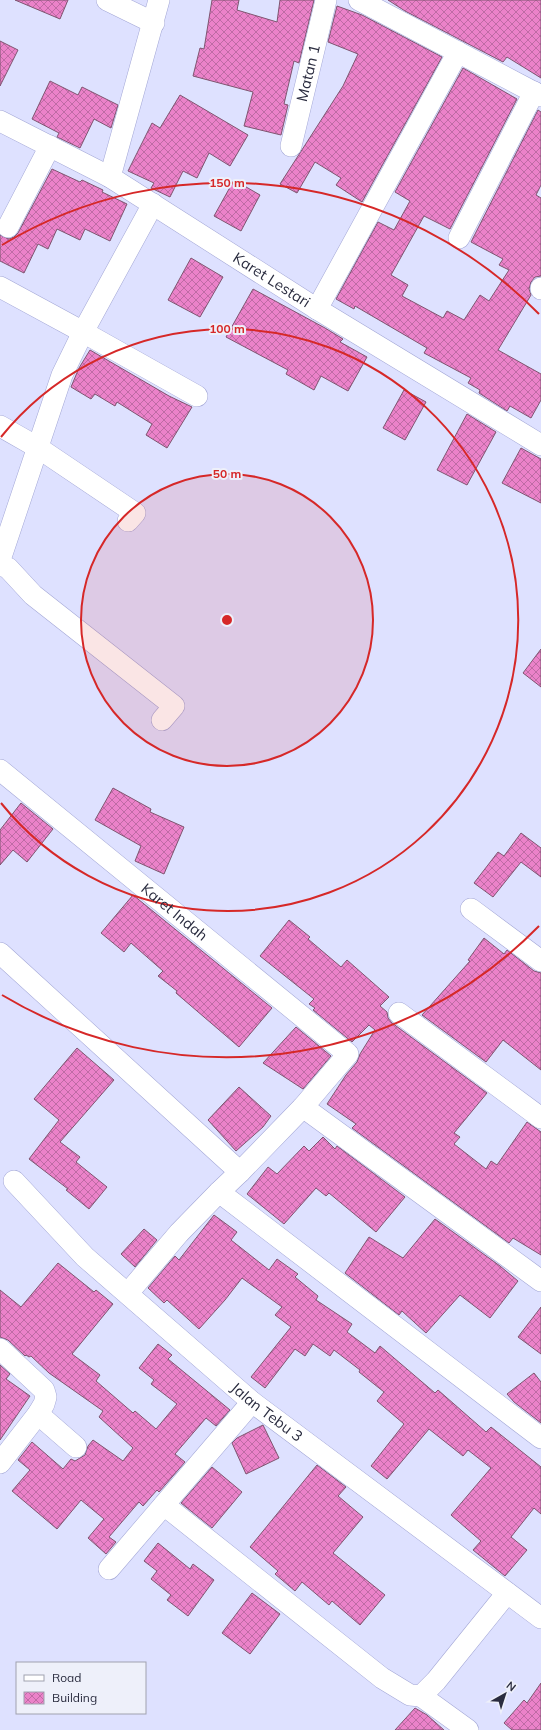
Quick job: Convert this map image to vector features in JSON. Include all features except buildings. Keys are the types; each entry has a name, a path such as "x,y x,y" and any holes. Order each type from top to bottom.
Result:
{"street":[{"path":"107,0 154,23"},
{"path":"110,177 154,23 159,0"},
{"name":"Matan 1","path":"291,146 326,0"},
{"path":"359,0 537,94 459,238"},
{"path":"317,309 458,52"},
{"name":"Karet Lestari","path":"0,121 110,177 317,309 541,445"},
{"path":"8,227 50,146"},
{"path":"0,560 62,375 152,204"},
{"path":"0,287 84,332 197,396"},
{"path":"0,426 37,447 135,513 128,521"},
{"path":"0,565 8,568 33,595 174,706 162,720"},
{"name":"Karet Indah","path":"0,770 348,1054 303,1107"},
{"path":"471,909 541,961"},
{"path":"0,953 240,1172"},
{"path":"399,1013 541,1118"},
{"path":"128,1293 179,1233 303,1107 541,1281"},
{"name":"Jalan Tebu 3","path":"14,1181 85,1257 252,1402 541,1618"},
{"path":"219,1192 541,1438"},
{"path":"0,1349 44,1390 46,1397 38,1414 0,1463"},
{"path":"108,1569 252,1402"},
{"path":"38,1414 76,1447"},
{"path":"164,1505 382,1678 410,1695 421,1696 468,1730"},
{"path":"421,1696 436,1681 508,1593"}]}
